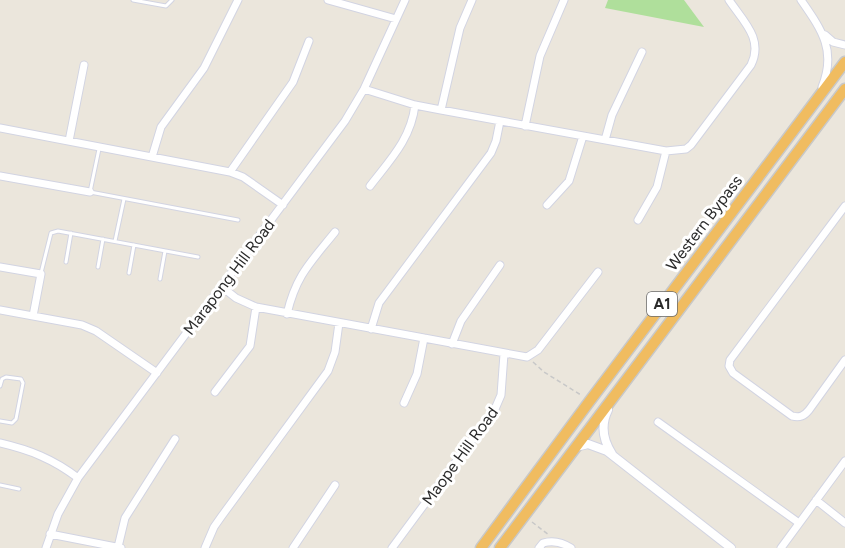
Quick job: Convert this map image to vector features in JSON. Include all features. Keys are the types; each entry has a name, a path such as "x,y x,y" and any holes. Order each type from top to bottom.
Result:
{"highway":[{"name":"Western Bypass","path":"481,548 845,62"},
{"name":"Western Bypass","path":"500,548 845,89"}],"street":[{"path":"152,157 161,127 204,68 238,0"},
{"path":"328,0 396,19"},
{"name":"Marapong Hill Road","path":"46,548 58,514 78,478 345,121 364,89 405,0"},
{"path":"441,110 460,28 472,0"},
{"path":"525,126 540,56 564,0"},
{"path":"364,89 415,105 525,126 666,152 686,149 751,65 756,55 756,40 729,0"},
{"path":"801,0 822,31 833,42 845,45"},
{"path":"814,102 827,73 828,52 822,31"},
{"path":"230,172 293,82 309,41"},
{"path":"605,140 612,114 642,52"},
{"path":"69,141 84,65"},
{"path":"370,186 409,133 415,105"},
{"path":"371,329 379,303 491,153 500,121"},
{"path":"0,128 230,172 243,177 282,205"},
{"path":"547,205 569,181 583,136"},
{"path":"638,220 657,187 666,152"},
{"path":"0,176 90,192"},
{"path":"845,206 730,360 729,366 733,373 792,416 798,417 809,410 845,360"},
{"path":"287,314 291,294 298,279 335,232"},
{"path":"452,344 461,321 500,265"},
{"path":"0,267 40,274 33,316"},
{"path":"222,288 236,298 256,307 527,357 538,350 598,272"},
{"path":"215,392 250,346 256,307"},
{"path":"0,310 82,325 96,331 157,373"},
{"path":"205,548 214,527 328,370 335,352 339,323"},
{"path":"404,403 417,374 424,338"},
{"name":"Maope Hill Road","path":"392,548 495,409 501,395 504,354"},
{"path":"614,457 605,442 603,423 619,391"},
{"path":"658,422 799,523"},
{"path":"50,534 119,548 125,518 175,439"},
{"path":"0,443 35,452 63,466 78,478"},
{"path":"573,448 588,444 598,446 731,548"},
{"path":"781,548 845,461"},
{"path":"293,548 335,485"},
{"path":"816,500 845,523"},
{"path":"539,548 543,543 549,541 571,548"}],"lane":[{"path":"133,0 166,6 172,0"},
{"path":"100,147 90,192 238,220"},
{"path":"115,241 124,199"},
{"path":"40,274 51,233 58,231 198,257"},
{"path":"66,261 71,233"},
{"path":"98,267 103,239"},
{"path":"129,273 134,245"},
{"path":"160,279 165,251"},
{"path":"0,386 2,379 6,377 21,379 23,382 16,419 12,423 0,421"},
{"path":"0,485 19,489"}],"path":[{"path":"527,357 544,372 578,393"},
{"path":"532,522 542,529"}],"green space":[{"path":"608,0 684,0 704,27 605,8"}]}
